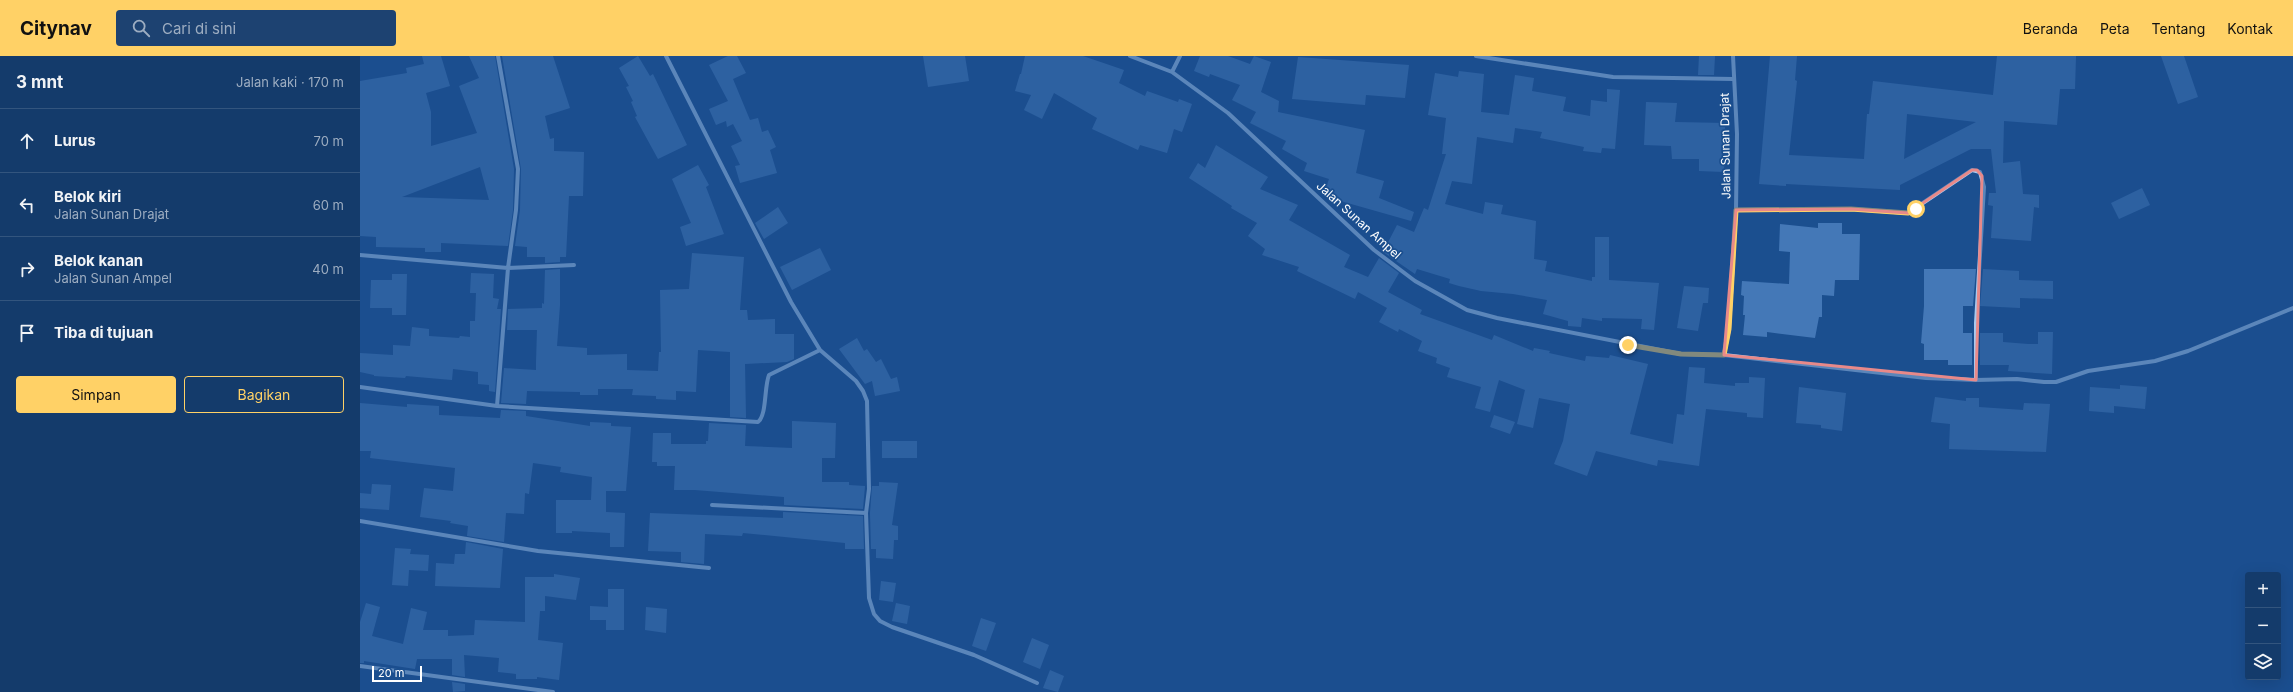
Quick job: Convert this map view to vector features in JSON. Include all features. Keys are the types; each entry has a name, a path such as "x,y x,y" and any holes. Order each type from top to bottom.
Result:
{"street":[{"path":"497,406 508,268 516,210 518,169 498,56"},
{"path":"666,56 791,302 820,350 856,381 863,391 867,401 869,489 866,513 869,598 874,614 880,621 892,627 974,655 1037,683"},
{"name":"Jalan Sunan Ampel","path":"1130,56 1172,72 1228,113 1374,250 1416,281 1467,310 1497,318 1577,332 1664,352 1724,355 1926,378 1976,380 1999,378 2056,382 2088,371 2155,361 2188,351 2293,308"},
{"path":"1172,72 1180,56"},
{"path":"1476,56 1613,77 1733,79"},
{"name":"Jalan Sunan Drajat","path":"1724,355 1729,329 1736,210 1737,134 1733,56"},
{"path":"1736,210 1851,209 1908,213 1972,170 1980,172 1984,187 1976,323 1976,380"},
{"path":"360,255 508,268 574,265"},
{"path":"360,387 497,406 758,422 763,416 766,382 769,375 820,350"},
{"path":"712,505 866,513"},
{"path":"360,521 538,551 709,568"},
{"path":"360,666 553,692"}],"highlighted area":[{"path":"1972,170 1977,170 1982,176 1976,380 1724,355 1736,210 1851,209 1908,213"}],"building":[{"path":"422,56 441,56 450,86 426,93 431,112 431,146 477,133 459,86 479,78 469,56 495,56 514,169 513,210 508,246 441,243 441,252 425,252 425,248 376,247 376,237 360,236 360,81 407,73 406,68 424,64","holes":["480,167 489,200 402,197"]},
{"path":"502,56 553,56 570,108 545,116 550,139 554,138 554,151 584,152 583,196 569,196 566,257 560,257 560,262 545,263 545,257 527,257 527,247 515,246 520,210 521,169"},
{"path":"638,56 650,76 653,74 687,145 658,159 635,117 637,116 631,102 633,101 626,87 629,86 619,68"},
{"path":"728,56 737,56 746,73 733,79 750,120 758,118 762,132 768,130 776,147 770,150 777,173 740,183 735,166 740,165 731,146 742,141 733,124 727,127 726,121 716,125 709,109 728,101 709,65"},
{"path":"923,56 965,56 969,81 928,87"},
{"path":"1025,56 1083,56 1124,70 1119,83 1145,96 1147,91 1178,102 1179,99 1192,104 1182,132 1174,129 1167,153 1140,145 1138,150 1092,129 1097,118 1054,93 1042,119 1024,110 1031,95 1015,91"},
{"path":"1200,56 1228,56 1250,64 1254,56 1271,62 1261,92 1279,101 1278,112 1365,130 1356,173 1384,181 1379,198 1414,212 1411,221 1323,196 1329,179 1304,171 1307,163 1282,149 1286,141 1250,123 1256,112 1232,100 1240,85 1210,74 1209,77 1194,71"},
{"path":"1699,56 1715,56 1714,75 1698,75"},
{"path":"1770,56 1797,56 1795,80 1797,81 1789,155 1864,159 1867,114 1869,114 1873,81 1993,95 1997,56 2076,56 2075,89 2060,89 2057,125 2004,121 2003,163 2020,161 2023,194 2039,195 2039,208 2034,207 2031,241 1991,238 1993,206 1988,205 1989,193 1996,193 1991,149 1971,149 1900,185 1900,190 1759,184","holes":["1907,114 1976,122 1904,159"]},
{"path":"2161,56 2184,56 2198,97 2178,104"},
{"path":"1298,57 1409,65 1405,98 1366,95 1365,105 1292,99"},
{"path":"1459,71 1484,74 1481,112 1509,115 1515,75 1534,78 1532,91 1566,97 1563,111 1590,116 1591,100 1607,102 1607,89 1620,90 1615,149 1602,148 1601,153 1583,151 1584,147 1540,138 1542,132 1515,128 1513,143 1477,137 1472,184 1452,181 1445,204 1483,214 1485,202 1503,205 1501,214 1536,221 1534,259 1547,261 1545,271 1592,281 1592,277 1595,277 1595,237 1609,237 1609,280 1659,283 1654,330 1641,329 1642,319 1602,318 1602,321 1582,318 1581,327 1568,326 1568,321 1543,314 1547,300 1513,294 1481,291 1459,286 1449,283 1450,279 1417,269 1415,274 1383,252 1397,225 1414,232 1424,208 1428,210 1446,154 1442,154 1446,118 1428,115 1435,73 1458,77"},
{"path":"1646,102 1677,103 1675,122 1725,123 1724,172 1699,171 1699,159 1672,159 1671,146 1644,145"},
{"path":"1216,145 1268,177 1260,189 1298,205 1289,220 1350,255 1344,267 1368,277 1379,258 1399,273 1388,292 1422,310 1420,314 1492,340 1494,335 1533,351 1534,348 1550,351 1549,353 1585,361 1586,356 1609,358 1610,355 1648,364 1630,434 1673,444 1677,414 1684,415 1689,367 1705,368 1704,383 1735,386 1735,383 1749,383 1749,377 1765,378 1763,418 1747,417 1747,413 1706,409 1699,466 1658,460 1657,466 1596,451 1587,476 1554,464 1563,441 1570,404 1539,398 1533,428 1517,424 1525,390 1499,380 1490,412 1475,408 1481,387 1447,377 1450,368 1436,363 1437,358 1418,351 1422,341 1399,329 1398,332 1379,322 1387,308 1358,292 1355,299 1297,271 1299,267 1262,255 1265,249 1248,236 1257,223 1231,208 1232,206 1189,178 1198,163 1205,168"},
{"path":"698,165 709,185 706,187 724,234 686,246 680,227 691,223 672,179"},
{"path":"2142,188 2150,205 2119,219 2111,203"},
{"path":"778,207 788,223 764,239 755,223"},
{"path":"1818,223 1842,223 1842,234 1860,234 1859,280 1835,280 1834,296 1822,295 1822,317 1819,317 1815,338 1767,332 1767,337 1743,335 1745,315 1743,315 1744,296 1741,295 1742,281 1789,284 1790,252 1779,251 1780,224 1818,228"},
{"path":"820,248 831,270 792,290 780,267"},
{"path":"692,253 744,257 740,310 747,310 748,320 775,319 775,334 794,334 794,359 787,362 745,364 746,418 730,417 730,352 698,350 696,392 676,391 676,400 656,399 656,396 632,395 633,389 598,389 598,395 580,395 580,392 527,391 526,404 501,403 504,368 536,370 537,330 507,330 508,309 542,308 542,303 544,304 545,270 560,269 560,305 557,346 587,348 587,355 627,354 627,370 658,371 659,352 661,352 660,290 689,289"},
{"path":"1924,269 1976,269 1973,306 1963,306 1963,333 1972,333 1972,365 1948,365 1948,360 1924,360 1924,344 1921,343 1924,306"},
{"path":"1983,269 2019,271 2019,280 2053,281 2053,299 2020,298 2020,308 1980,306"},
{"path":"471,273 494,274 493,298 499,299 497,309 501,309 495,392 489,391 489,385 478,384 478,372 453,369 452,380 406,376 405,378 374,376 360,372 360,353 393,355 393,345 410,346 412,327 429,329 429,336 459,338 460,336 470,337 470,321 475,321 476,293 470,293"},
{"path":"392,274 407,274 406,315 392,315 392,308 370,308 371,280 392,280"},
{"path":"1684,286 1709,288 1708,303 1703,303 1698,331 1677,328"},
{"path":"2038,332 2053,332 2052,374 2008,371 2009,365 1980,365 1980,333 2003,333 2003,342 2038,344"},
{"path":"857,338 864,351 867,349 876,362 881,359 891,379 897,377 900,391 875,396 872,381 865,384 839,349"},
{"path":"2120,385 2147,387 2145,409 2114,406 2114,413 2089,411 2090,387 2120,389"},
{"path":"1799,387 1846,393 1842,431 1821,428 1821,425 1796,423"},
{"path":"1935,397 1966,401 1966,398 1979,398 1979,407 2023,410 2024,403 2050,404 2046,452 1949,449 1950,424 1931,422"},
{"path":"360,403 407,407 407,404 439,406 439,415 500,418 501,410 526,411 526,416 590,426 590,422 611,423 611,426 631,427 626,491 606,491 606,512 625,513 624,547 610,547 610,533 572,531 572,533 556,533 556,500 591,500 592,477 560,472 561,467 533,463 529,494 525,493 524,514 506,513 504,542 467,536 468,526 450,523 451,521 420,517 424,488 453,491 455,468 370,458 371,451 360,451"},
{"path":"1494,415 1515,422 1510,434 1490,427"},
{"path":"792,421 836,423 835,458 822,458 822,482 849,482 849,485 865,486 863,509 784,505 784,497 695,490 674,490 675,466 657,466 657,462 652,462 653,433 671,433 671,444 706,444 706,441 708,441 709,423 746,425 745,446 792,448"},
{"path":"882,441 917,441 917,458 882,458"},
{"path":"879,482 898,483 892,525 898,526 898,540 894,540 893,559 876,558 876,549 871,549 870,513 872,486 879,486"},
{"path":"372,484 391,485 389,510 360,508 360,493 371,494"},
{"path":"783,512 863,516 864,549 845,549 845,543 743,533 742,536 705,534 704,564 681,562 681,552 648,551 650,513 783,518"},
{"path":"466,542 503,549 500,588 435,586 436,563 454,564 455,554 465,554"},
{"path":"395,548 411,549 410,554 429,555 428,571 409,570 408,586 392,585"},
{"path":"554,574 580,578 576,600 545,596 545,611 540,611 538,640 563,643 559,680 537,677 537,679 516,679 516,674 498,672 499,658 464,655 465,677 452,675 452,659 417,659 415,669 364,661 364,663 360,663 360,622 366,603 380,607 372,636 403,644 411,608 427,612 423,630 448,630 448,636 474,635 475,620 525,622 525,577 554,577"},
{"path":"881,581 896,583 893,602 879,600"},
{"path":"608,589 624,589 624,630 606,630 606,620 590,620 590,606 608,607"},
{"path":"896,603 910,606 907,624 892,621"},
{"path":"646,607 667,609 666,633 645,630"},
{"path":"981,618 996,623 986,651 972,646"},
{"path":"1032,638 1049,645 1040,669 1023,662"},
{"path":"1050,670 1064,676 1058,692 1043,688"},
{"path":"452,682 465,684 465,691 453,692"}],"route":[{"path":"1628,345 1681,354 1724,355 1729,329 1736,210 1851,209 1908,213 1916,209"}]}
